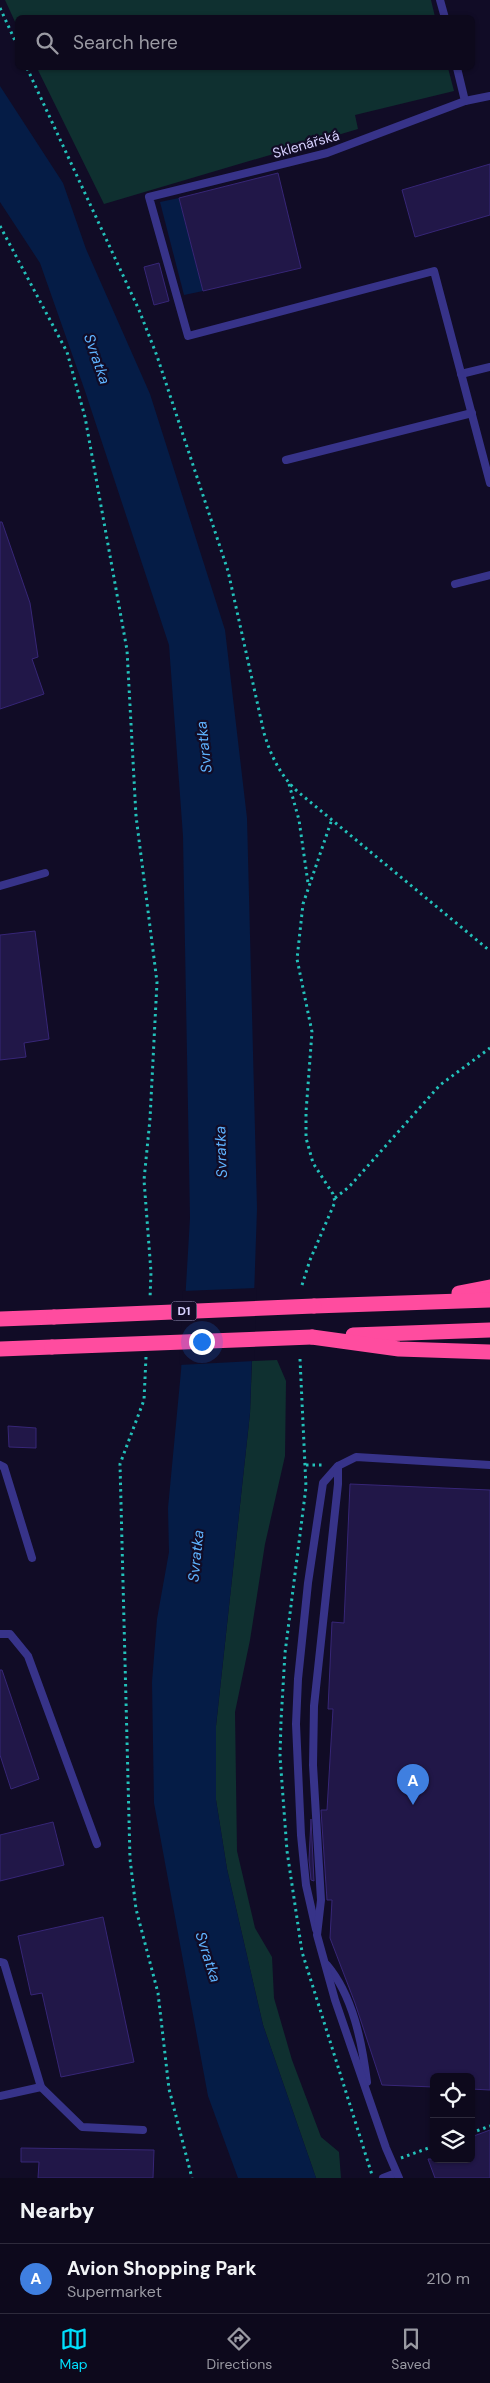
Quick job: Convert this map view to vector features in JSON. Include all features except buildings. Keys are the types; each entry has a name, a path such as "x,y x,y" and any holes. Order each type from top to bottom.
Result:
{"highway":[{"path":"408,1302 490,1287"},
{"name":"D1","path":"0,1319 490,1300"},
{"path":"0,1349 490,1330"},
{"path":"312,1337 399,1349 490,1352"}],"lane":[{"path":"440,0 444,15"},
{"path":"457,70 465,101"},
{"name":"Sklenářská","path":"461,374 434,271 188,336 149,197 327,153 465,101 490,96"},
{"path":"490,367 461,374 490,483"},
{"path":"286,460 472,413"},
{"path":"454,584 490,575"},
{"path":"0,886 45,873"},
{"path":"383,2178 397,2175 369,2099 363,2047 340,1981 324,1961 306,1884 301,1835 297,1706 305,1612 323,1483 338,1466 356,1458 490,1465"},
{"path":"0,1465 4,1467 32,1558"},
{"path":"317,1935 321,1900 313,1765 314,1706 338,1484 338,1466"},
{"path":"0,1634 10,1634 28,1656 96,1844"},
{"path":"0,1962 4,1963 42,2087 82,2127 143,2130"},
{"path":"0,2096 42,2087"}],"path":[{"path":"0,8 15,41"},
{"path":"28,70 151,339 228,571 268,747 279,770 289,784 490,951"},
{"path":"0,226 67,352 85,417 127,650 136,816 157,982 150,1119 144,1180 151,1272 149,1302"},
{"path":"289,784 299,820 309,884"},
{"path":"332,819 309,884 300,919 297,959 312,1032 306,1138 313,1163 335,1198"},
{"path":"302,1286 310,1260 333,1209 335,1198 349,1187 440,1085 490,1048"},
{"path":"146,1351 144,1400 120,1464 130,1859 136,1909 158,1993 169,2089 192,2178"},
{"path":"475,2132 490,2126"},
{"path":"391,2162 430,2147"}],"green space":[{"path":"5,0 431,0 435,15 15,15 15,22"},
{"path":"38,70 449,70 454,91 355,115 358,129 104,204"},
{"path":"277,1360 286,1381 285,1456 265,1544 250,1640 235,1712 237,1851 255,1928 272,1957 274,1998 292,2060 321,2137 339,2152 341,2178 316,2178 263,2025 227,1869 216,1800 216,1726 250,1413 252,1361"}],"water":[{"name":"Svratka","path":"0,86 63,183 86,249 150,394 225,630 247,818 257,1209 250,1413 216,1726 216,1800 227,1869 263,2025 316,2178 238,2178 208,2096 154,1803 152,1682 157,1619 169,1552 168,1508 181,1371 190,1218 183,836 169,645 85,391 40,263 0,202"},
{"path":"179,198 203,291 184,295 160,202"}],"pier":[{"path":"257,1288 254,1361 179,1365 183,1291"}],"place":[{"name":"Avion Shopping Park","path":"413,1805"}]}
